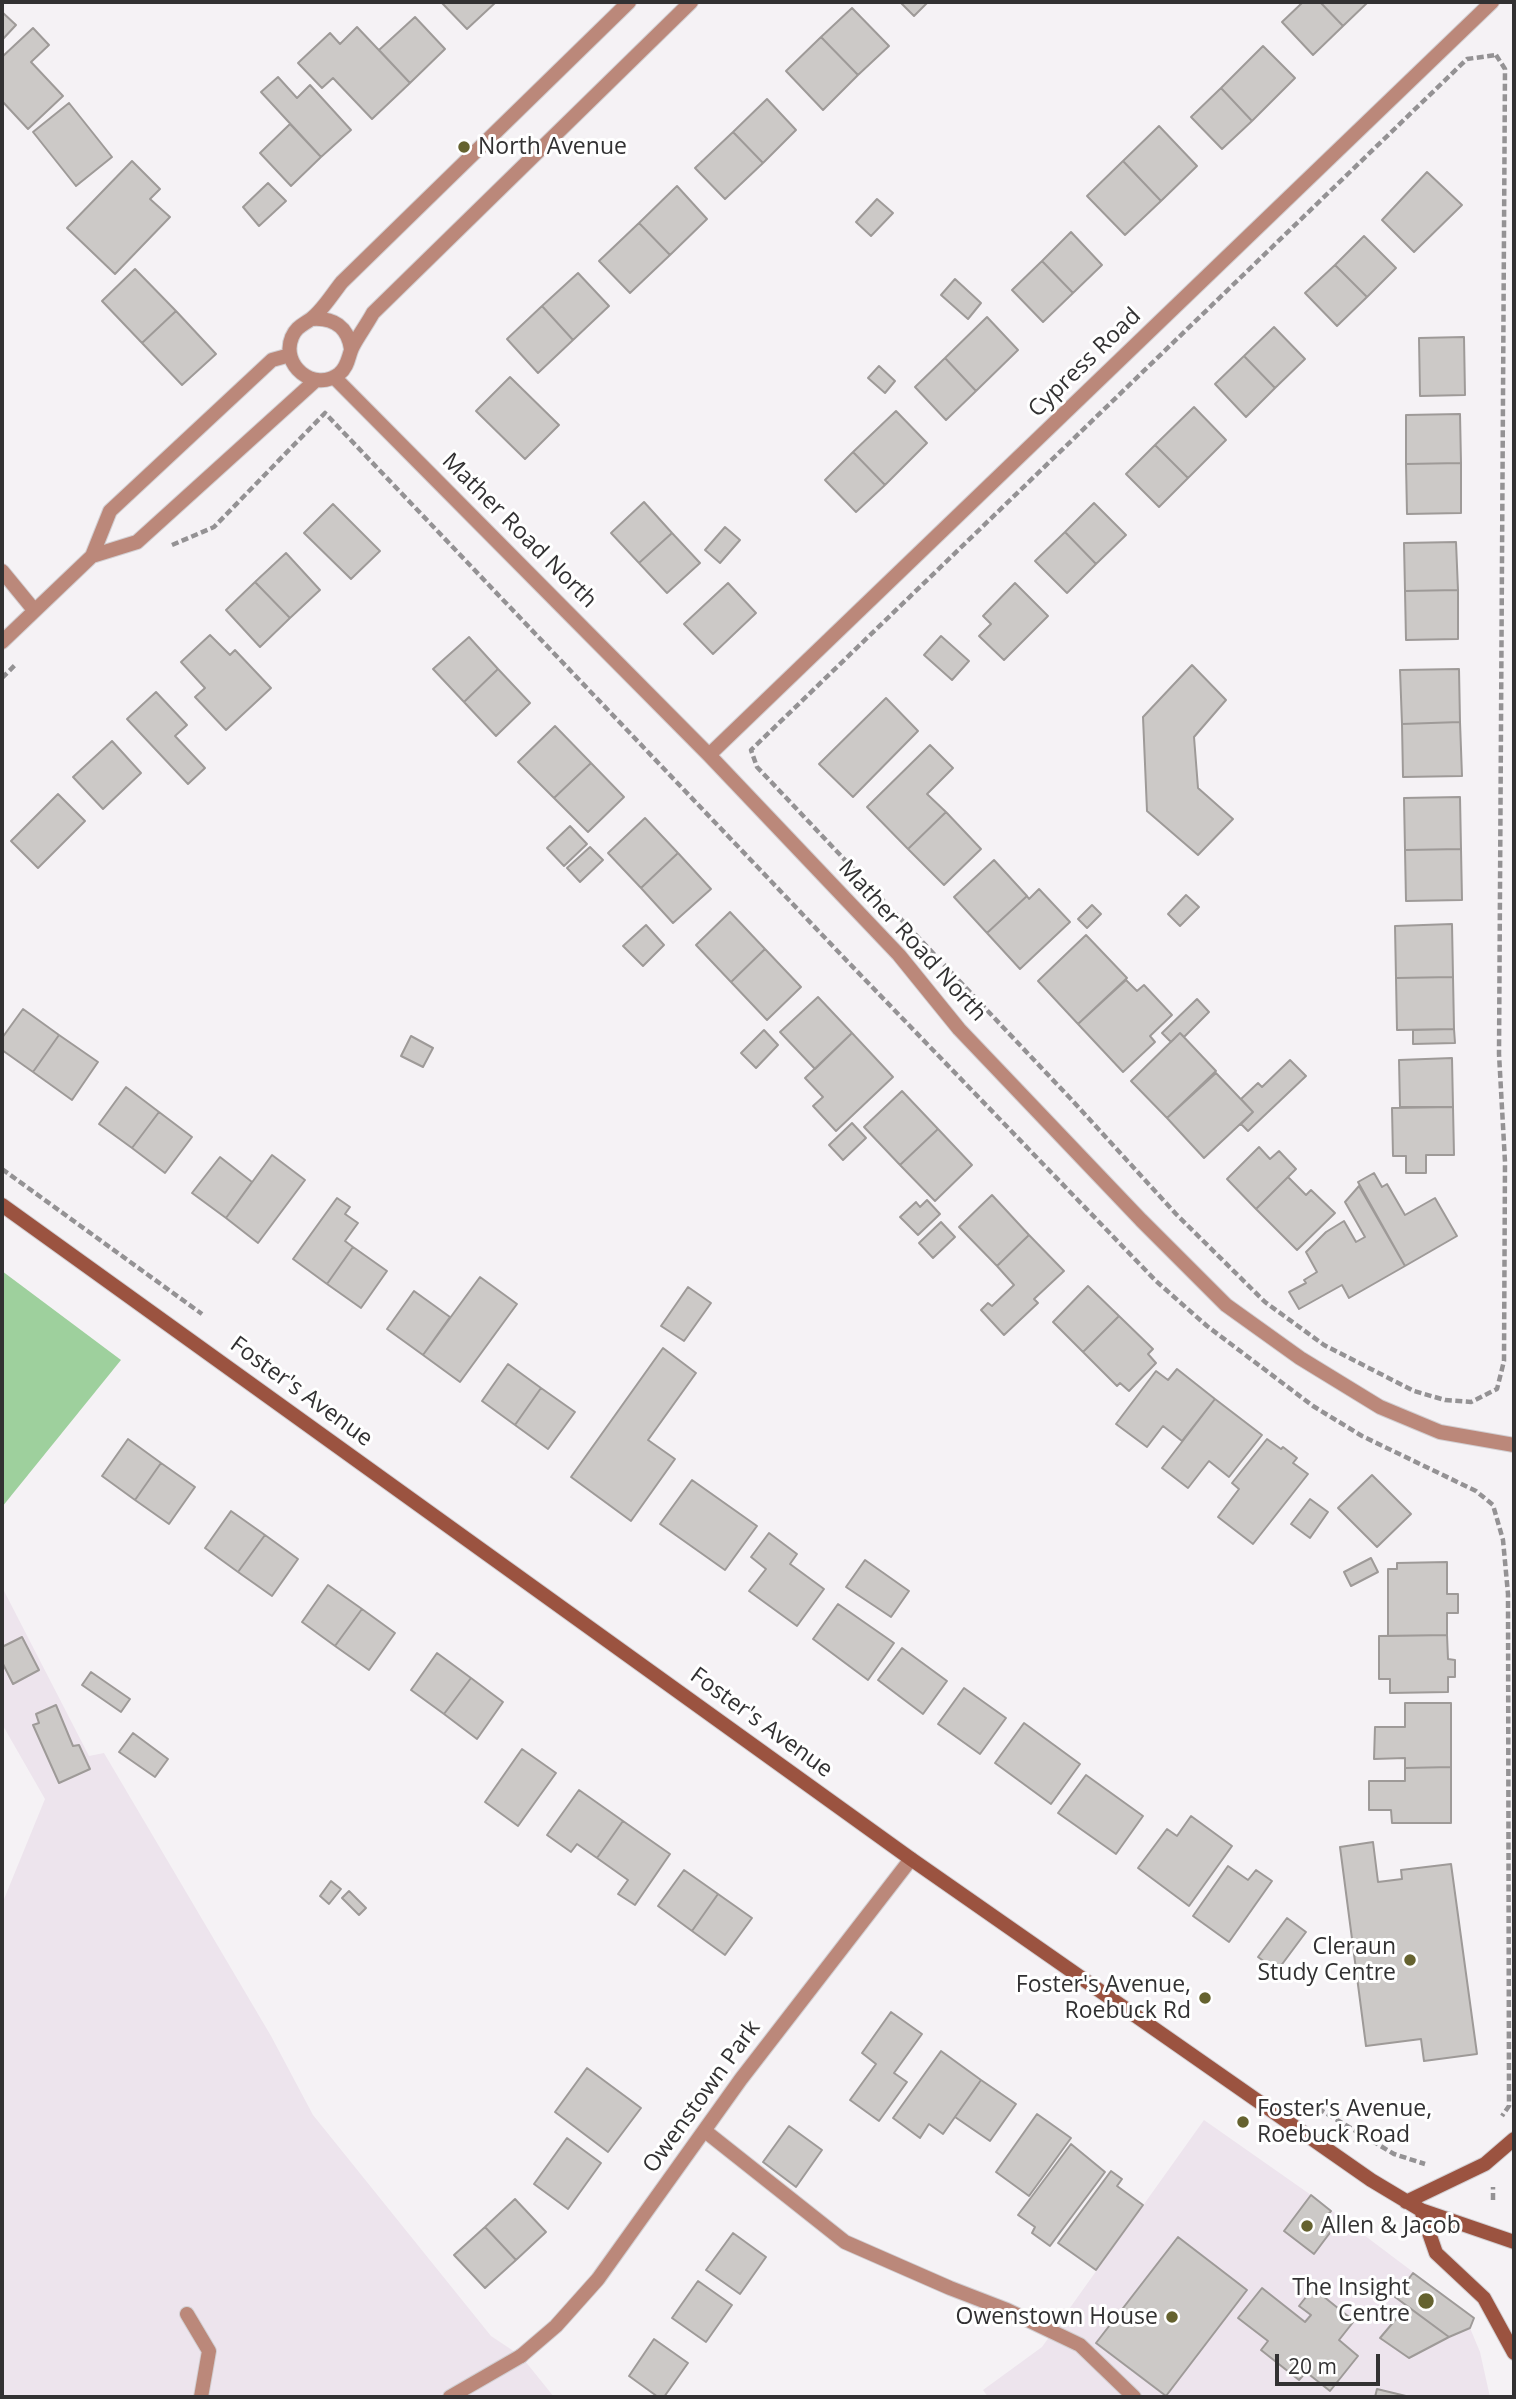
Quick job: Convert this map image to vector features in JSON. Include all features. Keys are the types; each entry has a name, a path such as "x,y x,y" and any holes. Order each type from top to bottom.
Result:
{"main road":[{"name":"Foster's Avenue","path":"2,1205 911,1858 1359,2172 1421,2210 1514,2242"},
{"path":"1406,2202 1485,2164 1514,2139"},
{"path":"1421,2210 1436,2253 1484,2298 1514,2354"}],"street":[{"path":"316,380 299,372 290,355 289,346 296,329 311,319 342,282 629,2"},
{"path":"92,556 136,542 316,380 334,377 346,365 351,349 373,313 691,2"},
{"name":"Cypress Road","path":"709,755 1492,2"},
{"path":"311,319 330,320 338,324 345,331 351,349"},
{"path":"2,642 92,556 110,511 272,360 290,355"},
{"name":"Mather Road North","path":"334,377 709,755 898,955 959,1029 1226,1305 1300,1358 1380,1407 1440,1432 1514,1445"},
{"path":"2,571 34,610"},
{"name":"Owenstown Park","path":"450,2397 521,2356 556,2326 598,2279 741,2079 911,1858"},
{"path":"705,2131 845,2242 1007,2310 1080,2345 1135,2397"},
{"path":"187,2314 209,2350 201,2397"}],"path":[{"path":"1496,55 1505,69 1499,1054 1505,1173 1504,1361 1497,1389 1471,1402 1445,1400 1414,1391 1324,1345 1265,1302 1175,1214 1070,1098 765,776 757,767 751,750 1467,59 1496,55"},
{"path":"325,413 1156,1281 1207,1326 1312,1405 1362,1436 1476,1491 1493,1505 1503,1540 1508,1594 1509,2106 1497,2124"},
{"path":"2,1169 204,1316"},
{"path":"1299,2097 1394,2154 1429,2165"}],"shaded area":[{"path":"2,1587 89,1756 104,1753 271,2036 313,2115 491,2336 521,2356 554,2397 2,2397 2,1904 45,1799 2,1724"},
{"path":"1204,2120 1311,2195 1474,2318 1470,2328 1480,2352 1490,2397 988,2397 983,2390 1042,2347"}],"green space":[{"path":"2,1271 121,1360 2,1507"}],"building":[{"path":"441,2 496,2 467,29"},
{"path":"900,2 928,2 914,16"},
{"path":"1303,2 1320,2 1343,26 1313,55 1282,22"},
{"path":"1320,2 1368,2 1343,26"},
{"path":"852,8 889,46 858,75 821,37"},
{"path":"2,12 16,25 2,40"},
{"path":"415,17 445,49 410,83 379,50"},
{"path":"357,27 410,83 372,119 333,78 322,88 298,63 330,33 340,44"},
{"path":"33,28 49,45 31,62 63,96 28,129 2,101 2,57"},
{"path":"821,37 858,75 823,110 786,71"},
{"path":"1263,46 1295,78 1252,121 1221,88"},
{"path":"278,77 297,98 310,85 351,130 321,157 261,92"},
{"path":"1221,88 1252,121 1222,149 1191,117"},
{"path":"767,99 796,130 763,163 733,132"},
{"path":"69,103 112,157 76,186 33,132"},
{"path":"290,124 321,157 291,186 260,153"},
{"path":"1159,126 1197,166 1161,201 1123,161"},
{"path":"733,132 763,163 725,199 695,168"},
{"path":"132,161 160,189 150,199 170,217 115,274 67,228"},
{"path":"1123,161 1161,201 1125,235 1087,196"},
{"path":"1427,172 1462,205 1414,252 1382,220"},
{"path":"268,183 286,201 259,226 243,207"},
{"path":"677,186 707,219 670,255 639,223"},
{"path":"877,199 893,213 871,236 856,222"},
{"path":"639,223 670,255 630,293 599,261"},
{"path":"1071,232 1102,265 1073,293 1042,261"},
{"path":"1364,236 1396,268 1367,297 1335,265"},
{"path":"1042,261 1073,293 1043,322 1012,290"},
{"path":"1335,265 1367,297 1337,326 1305,293"},
{"path":"135,269 176,311 142,343 102,301"},
{"path":"578,273 609,306 573,340 542,306"},
{"path":"955,279 981,303 968,319 941,295"},
{"path":"542,306 573,340 538,373 507,339"},
{"path":"176,311 216,354 182,385 142,343"},
{"path":"987,317 1018,350 976,391 945,358"},
{"path":"1274,327 1305,359 1275,388 1244,356"},
{"path":"1464,337 1465,395 1420,396 1419,338"},
{"path":"1244,356 1275,388 1246,417 1215,384"},
{"path":"945,358 976,391 946,420 915,387"},
{"path":"879,366 895,381 885,393 868,378"},
{"path":"510,377 559,425 525,459 476,411"},
{"path":"1194,407 1226,440 1188,478 1155,445"},
{"path":"896,411 927,443 885,485 853,452"},
{"path":"1460,414 1461,463 1406,464 1406,415"},
{"path":"1155,445 1188,478 1159,507 1126,474"},
{"path":"853,452 885,485 856,512 825,480"},
{"path":"1461,463 1461,513 1407,514 1406,464"},
{"path":"644,502 672,533 639,563 611,533"},
{"path":"1094,503 1126,535 1096,564 1065,532"},
{"path":"333,504 380,551 351,579 304,533"},
{"path":"725,527 740,540 720,563 705,550"},
{"path":"1065,532 1096,564 1067,593 1035,561"},
{"path":"672,533 700,563 667,593 639,563"},
{"path":"1456,542 1458,590 1405,591 1404,543"},
{"path":"286,553 320,590 290,618 255,582"},
{"path":"255,582 290,618 260,647 226,610"},
{"path":"728,583 756,613 713,654 684,624"},
{"path":"1015,583 1048,616 1004,660 979,636 991,624 983,616"},
{"path":"1458,590 1458,639 1406,640 1405,591"},
{"path":"210,635 230,655 235,650 271,688 226,730 195,697 205,688 181,662"},
{"path":"941,636 969,661 952,680 924,655"},
{"path":"469,637 498,669 464,702 433,669"},
{"path":"1192,665 1226,700 1194,737 1198,788 1233,819 1198,855 1147,811 1143,717"},
{"path":"498,669 530,703 496,736 464,702"},
{"path":"1459,669 1460,722 1402,724 1400,670"},
{"path":"156,692 187,725 175,736 205,768 188,784 127,719"},
{"path":"886,698 918,731 853,797 819,764"},
{"path":"1460,722 1462,776 1403,777 1402,724"},
{"path":"555,726 591,763 554,798 518,762"},
{"path":"112,741 141,773 103,809 73,777"},
{"path":"930,745 953,768 927,794 946,812 908,849 867,807"},
{"path":"591,763 624,797 588,832 554,798"},
{"path":"58,794 85,821 38,868 11,841"},
{"path":"1460,797 1461,849 1405,850 1404,798"},
{"path":"946,812 981,849 944,885 908,849"},
{"path":"645,818 678,853 641,888 608,853"},
{"path":"570,826 587,844 564,866 547,848"},
{"path":"590,847 603,860 580,882 567,868"},
{"path":"1461,849 1462,900 1406,901 1405,850"},
{"path":"678,853 711,889 673,923 641,888"},
{"path":"994,860 1027,896 987,933 954,897"},
{"path":"1039,889 1070,922 1020,969 987,933 1027,896 1029,899"},
{"path":"1186,895 1199,907 1180,926 1168,914"},
{"path":"1092,905 1101,914 1087,928 1078,919"},
{"path":"730,912 765,949 731,982 696,945"},
{"path":"1452,924 1453,977 1396,978 1395,926"},
{"path":"646,925 664,945 643,966 623,946"},
{"path":"1086,935 1127,978 1078,1024 1038,981"},
{"path":"765,949 801,987 767,1020 731,982"},
{"path":"1453,977 1454,1029 1397,1030 1396,978"},
{"path":"1126,980 1137,991 1144,985 1172,1015 1150,1036 1155,1042 1123,1072 1078,1024"},
{"path":"818,997 852,1033 815,1069 780,1032"},
{"path":"1197,999 1209,1012 1184,1037 1180,1033 1171,1042 1162,1033"},
{"path":"23,1009 59,1035 33,1072 2,1050 2,1038"},
{"path":"1454,1029 1455,1043 1413,1044 1413,1030"},
{"path":"764,1030 778,1045 756,1068 741,1053"},
{"path":"852,1033 893,1077 836,1131 813,1106 823,1097 805,1078"},
{"path":"1180,1033 1216,1071 1167,1118 1131,1081"},
{"path":"59,1035 98,1062 72,1100 33,1072"},
{"path":"411,1036 433,1048 423,1067 401,1056"},
{"path":"1452,1058 1453,1107 1400,1107 1399,1060"},
{"path":"1290,1060 1306,1076 1248,1131 1241,1124 1253,1112 1241,1099 1258,1083 1262,1087"},
{"path":"1216,1073 1253,1112 1204,1158 1167,1118"},
{"path":"126,1087 159,1112 132,1148 99,1124"},
{"path":"902,1091 938,1129 900,1165 864,1127"},
{"path":"1453,1107 1454,1155 1426,1155 1426,1173 1406,1173 1406,1156 1393,1156 1392,1108"},
{"path":"159,1112 192,1137 165,1173 132,1148"},
{"path":"852,1123 866,1138 843,1160 829,1145"},
{"path":"938,1129 972,1165 935,1201 900,1165"},
{"path":"1259,1147 1270,1159 1279,1151 1296,1169 1256,1209 1227,1179"},
{"path":"272,1155 305,1180 258,1243 226,1218"},
{"path":"220,1157 252,1182 226,1218 192,1193"},
{"path":"1374,1173 1382,1187 1387,1184 1405,1215 1435,1198 1457,1236 1405,1266 1358,1182"},
{"path":"1288,1177 1306,1195 1311,1190 1335,1213 1297,1250 1256,1209"},
{"path":"1359,1186 1405,1266 1349,1298 1342,1285 1299,1309 1289,1292 1306,1283 1304,1280 1317,1272 1306,1252 1326,1232 1344,1221 1356,1242 1365,1237 1345,1202"},
{"path":"992,1195 1029,1235 997,1266 959,1227"},
{"path":"337,1198 350,1207 345,1214 358,1223 345,1241 353,1247 327,1284 293,1259"},
{"path":"927,1200 940,1214 918,1235 900,1217 916,1202 920,1207"},
{"path":"941,1222 955,1237 933,1258 919,1243"},
{"path":"1029,1235 1064,1271 1034,1299 1038,1303 1004,1335 981,1310 988,1303 992,1306 1014,1285 997,1266"},
{"path":"353,1247 387,1271 361,1308 327,1284"},
{"path":"480,1277 517,1304 460,1382 423,1355"},
{"path":"1088,1286 1119,1316 1083,1352 1053,1322"},
{"path":"688,1287 711,1303 684,1341 661,1326"},
{"path":"414,1291 450,1317 423,1355 387,1329"},
{"path":"1119,1316 1153,1349 1148,1354 1156,1363 1129,1391 1120,1383 1117,1386 1083,1352"},
{"path":"663,1348 696,1373 648,1440 675,1459 631,1521 571,1477"},
{"path":"508,1364 541,1388 515,1425 482,1401"},
{"path":"1177,1369 1215,1399 1182,1441 1163,1426 1147,1447 1116,1424 1156,1371 1168,1380"},
{"path":"541,1388 575,1412 548,1449 515,1425"},
{"path":"1215,1399 1262,1435 1229,1477 1209,1461 1188,1488 1162,1468"},
{"path":"128,1439 161,1463 135,1500 102,1476"},
{"path":"1267,1439 1297,1458 1293,1463 1308,1474 1253,1544 1218,1517 1239,1489 1232,1483"},
{"path":"161,1463 195,1487 169,1524 135,1500"},
{"path":"1372,1475 1411,1514 1377,1547 1338,1508"},
{"path":"692,1480 757,1526 725,1570 660,1524"},
{"path":"1310,1499 1328,1512 1310,1538 1291,1524"},
{"path":"231,1511 265,1535 238,1572 205,1548"},
{"path":"769,1533 797,1554 790,1564 824,1589 797,1626 749,1591 766,1569 751,1557"},
{"path":"265,1535 298,1559 272,1596 238,1572"},
{"path":"1371,1558 1378,1572 1351,1586 1344,1572"},
{"path":"865,1560 909,1591 891,1617 846,1587"},
{"path":"1447,1562 1447,1594 1458,1594 1458,1613 1447,1613 1447,1635 1388,1636 1388,1569 1397,1569 1397,1563"},
{"path":"328,1585 362,1609 335,1646 302,1622"},
{"path":"838,1604 894,1643 868,1680 813,1639"},
{"path":"362,1609 395,1633 369,1670 335,1646"},
{"path":"1447,1635 1448,1659 1455,1660 1455,1677 1448,1677 1448,1692 1390,1693 1390,1679 1379,1679 1379,1636"},
{"path":"22,1637 39,1670 13,1684 2,1662 2,1647"},
{"path":"902,1648 947,1681 923,1714 878,1680"},
{"path":"437,1653 471,1678 444,1714 411,1690"},
{"path":"91,1672 130,1699 121,1712 82,1685"},
{"path":"471,1678 503,1702 477,1739 444,1714"},
{"path":"964,1688 1006,1718 980,1754 938,1724"},
{"path":"1405,1703 1451,1703 1451,1767 1405,1768 1405,1758 1374,1759 1375,1727 1405,1727"},
{"path":"56,1705 73,1746 79,1745 90,1769 59,1783 33,1725 39,1723 36,1714"},
{"path":"1024,1723 1080,1764 1051,1804 995,1763"},
{"path":"133,1733 168,1759 155,1777 119,1752"},
{"path":"522,1749 556,1773 518,1826 485,1802"},
{"path":"1451,1767 1451,1823 1392,1823 1391,1810 1369,1810 1369,1781 1405,1781 1405,1768"},
{"path":"1086,1775 1143,1816 1116,1854 1058,1813"},
{"path":"579,1790 623,1821 597,1858 577,1844 571,1852 547,1835"},
{"path":"1191,1816 1232,1846 1189,1906 1138,1868 1167,1829 1177,1836"},
{"path":"623,1821 670,1854 635,1905 618,1894 628,1880 597,1858"},
{"name":"Cleraun Study Centre","path":"1373,1842 1378,1882 1402,1879 1401,1870 1451,1864 1477,2054 1424,2061 1421,2039 1366,2046 1340,1847"},
{"path":"1228,1866 1248,1880 1256,1870 1272,1881 1229,1942 1193,1916"},
{"path":"684,1870 718,1894 692,1931 658,1906"},
{"path":"331,1881 341,1889 329,1904 320,1896"},
{"path":"349,1891 366,1908 359,1915 342,1898"},
{"path":"718,1894 752,1918 725,1955 692,1931"},
{"path":"1287,1918 1306,1932 1277,1971 1258,1957"},
{"path":"891,2012 922,2034 894,2073 907,2082 879,2121 850,2100 876,2064 862,2053"},
{"path":"941,2051 981,2080 943,2134 929,2124 920,2138 893,2118"},
{"path":"587,2068 641,2108 608,2152 555,2112"},
{"path":"981,2080 1016,2104 990,2141 955,2117"},
{"path":"1037,2114 1071,2138 1029,2196 996,2172"},
{"path":"789,2126 822,2150 796,2187 763,2162"},
{"path":"567,2138 601,2163 568,2209 534,2184"},
{"path":"1071,2144 1105,2172 1050,2246 1032,2233 1035,2227 1018,2215"},
{"path":"1111,2171 1122,2179 1117,2186 1143,2205 1096,2270 1058,2243"},
{"name":"Allen & Jacob","path":"1311,2195 1331,2211 1322,2222 1332,2230 1314,2254 1284,2231"},
{"path":"515,2199 546,2232 516,2260 485,2227"},
{"path":"485,2227 516,2260 485,2288 454,2255"},
{"path":"733,2233 766,2257 740,2294 706,2270"},
{"name":"Owenstown House","path":"1178,2237 1247,2290 1166,2396 1096,2343"},
{"name":"The Insight Centre","path":"1413,2273 1474,2318 1470,2328 1449,2337 1395,2297"},
{"path":"698,2281 732,2305 706,2342 672,2318"},
{"path":"1262,2288 1305,2322 1311,2315 1299,2306 1313,2288 1354,2321 1339,2340 1358,2356 1330,2391 1306,2372 1299,2380 1261,2350 1268,2341 1238,2318"},
{"path":"1407,2306 1449,2337 1409,2358 1380,2338"},
{"path":"654,2339 688,2363 664,2397 658,2397 629,2376"},
{"path":"1377,2389 1410,2397 1375,2397"}],"place":[{"name":"North Avenue","path":"464,147"},
{"name":"Cleraun Study Centre","path":"1410,1960"},
{"name":"Foster's Avenue, Roebuck Rd","path":"1205,1998"},
{"name":"Foster's Avenue, Roebuck Road","path":"1243,2122"},
{"name":"Allen & Jacob","path":"1307,2226"},
{"name":"The Insight Centre","path":"1426,2301"},
{"name":"Owenstown House","path":"1172,2317"}]}
